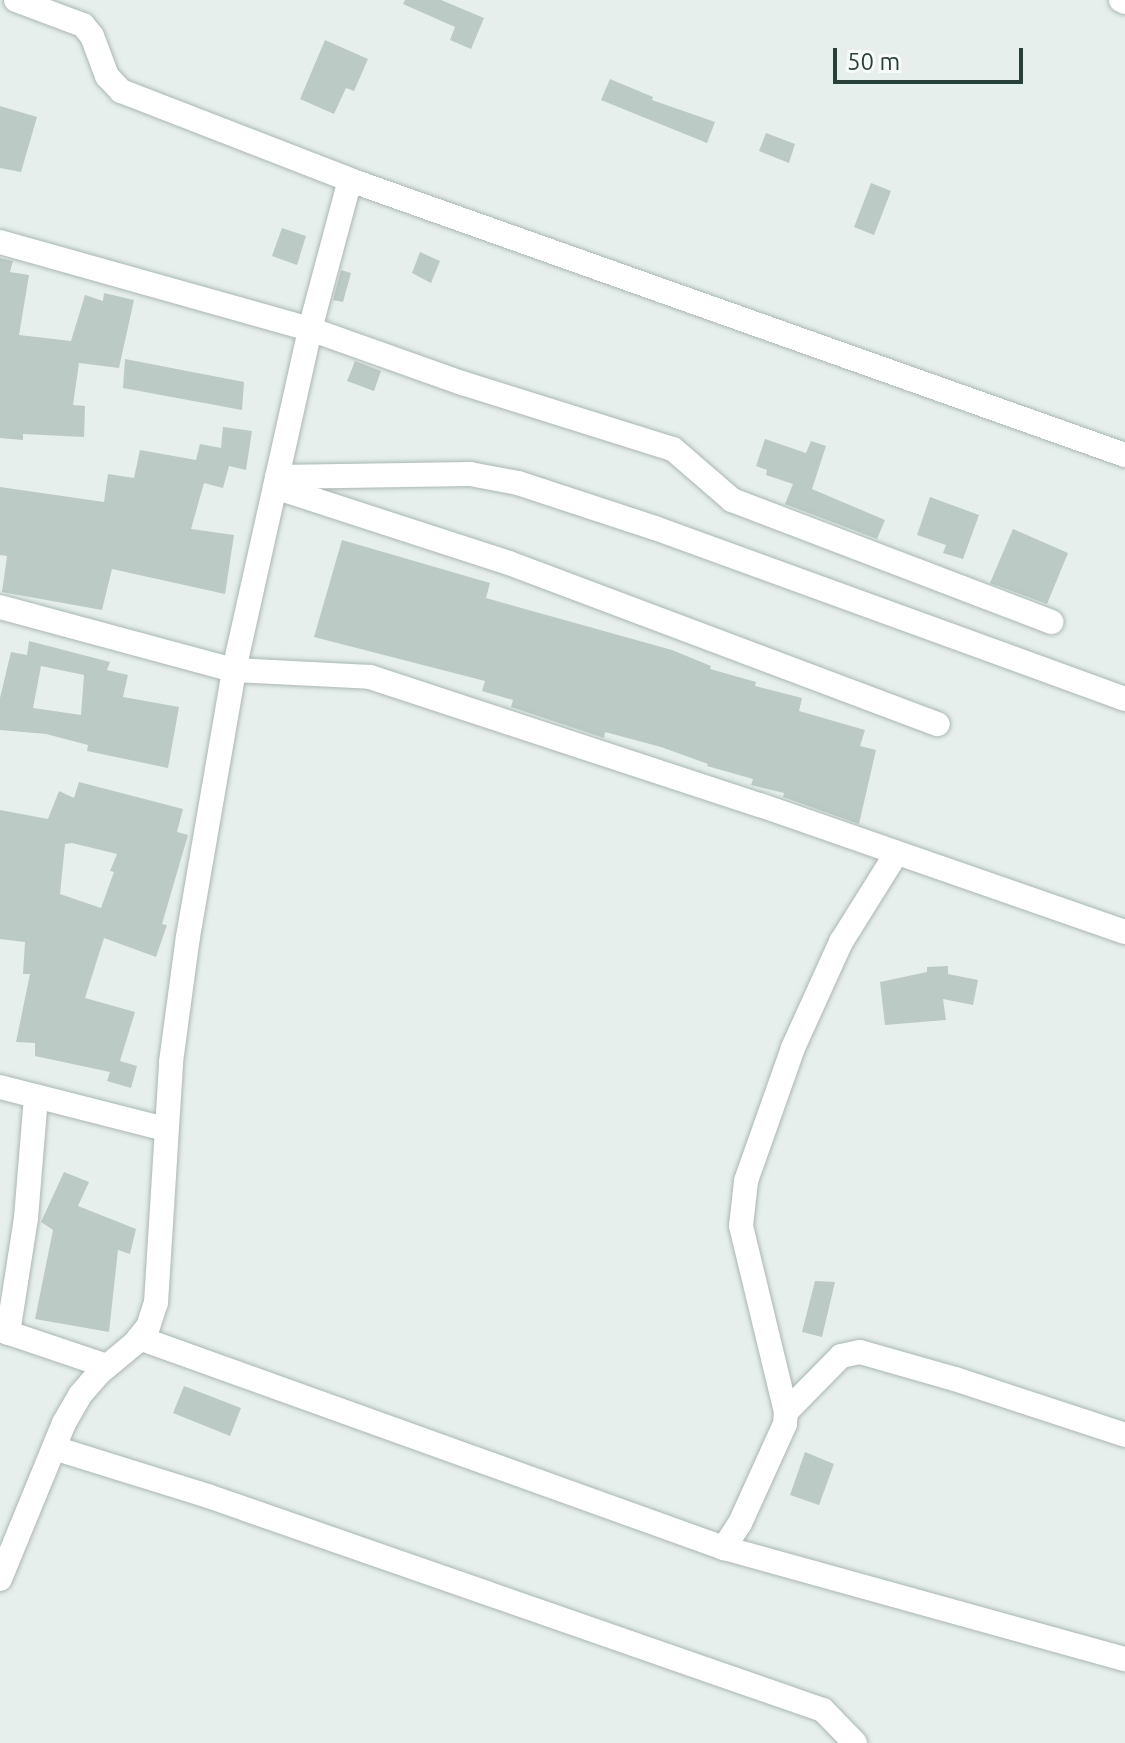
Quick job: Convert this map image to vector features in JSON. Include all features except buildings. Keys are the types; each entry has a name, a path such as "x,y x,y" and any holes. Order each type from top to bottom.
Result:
{"street":[{"path":"16,0 83,25 92,36 107,76 121,91 350,180 1125,455"},
{"path":"0,1579 54,1448 80,1395 139,1338 148,1327 156,1303 165,1129 188,937 234,670 310,329 350,180"},
{"path":"0,242 310,329 462,383 673,449 732,500 1051,622"},
{"path":"276,482 470,474 518,483 655,528 1125,699"},
{"path":"276,482 509,563 938,724"},
{"path":"0,607 234,670 370,677 760,805 1125,932"},
{"path":"724,1548 740,1523 779,1438 786,1412 746,1255 741,1206 755,1153 793,1048 841,942 896,854"},
{"path":"0,1087 165,1129"},
{"path":"36,1096 26,1218 4,1332 107,1366"},
{"path":"139,1338 724,1548 1125,1659"},
{"path":"786,1412 841,1356 860,1352 955,1379 1125,1435"},
{"path":"54,1448 208,1496 823,1710 855,1743"}]}
